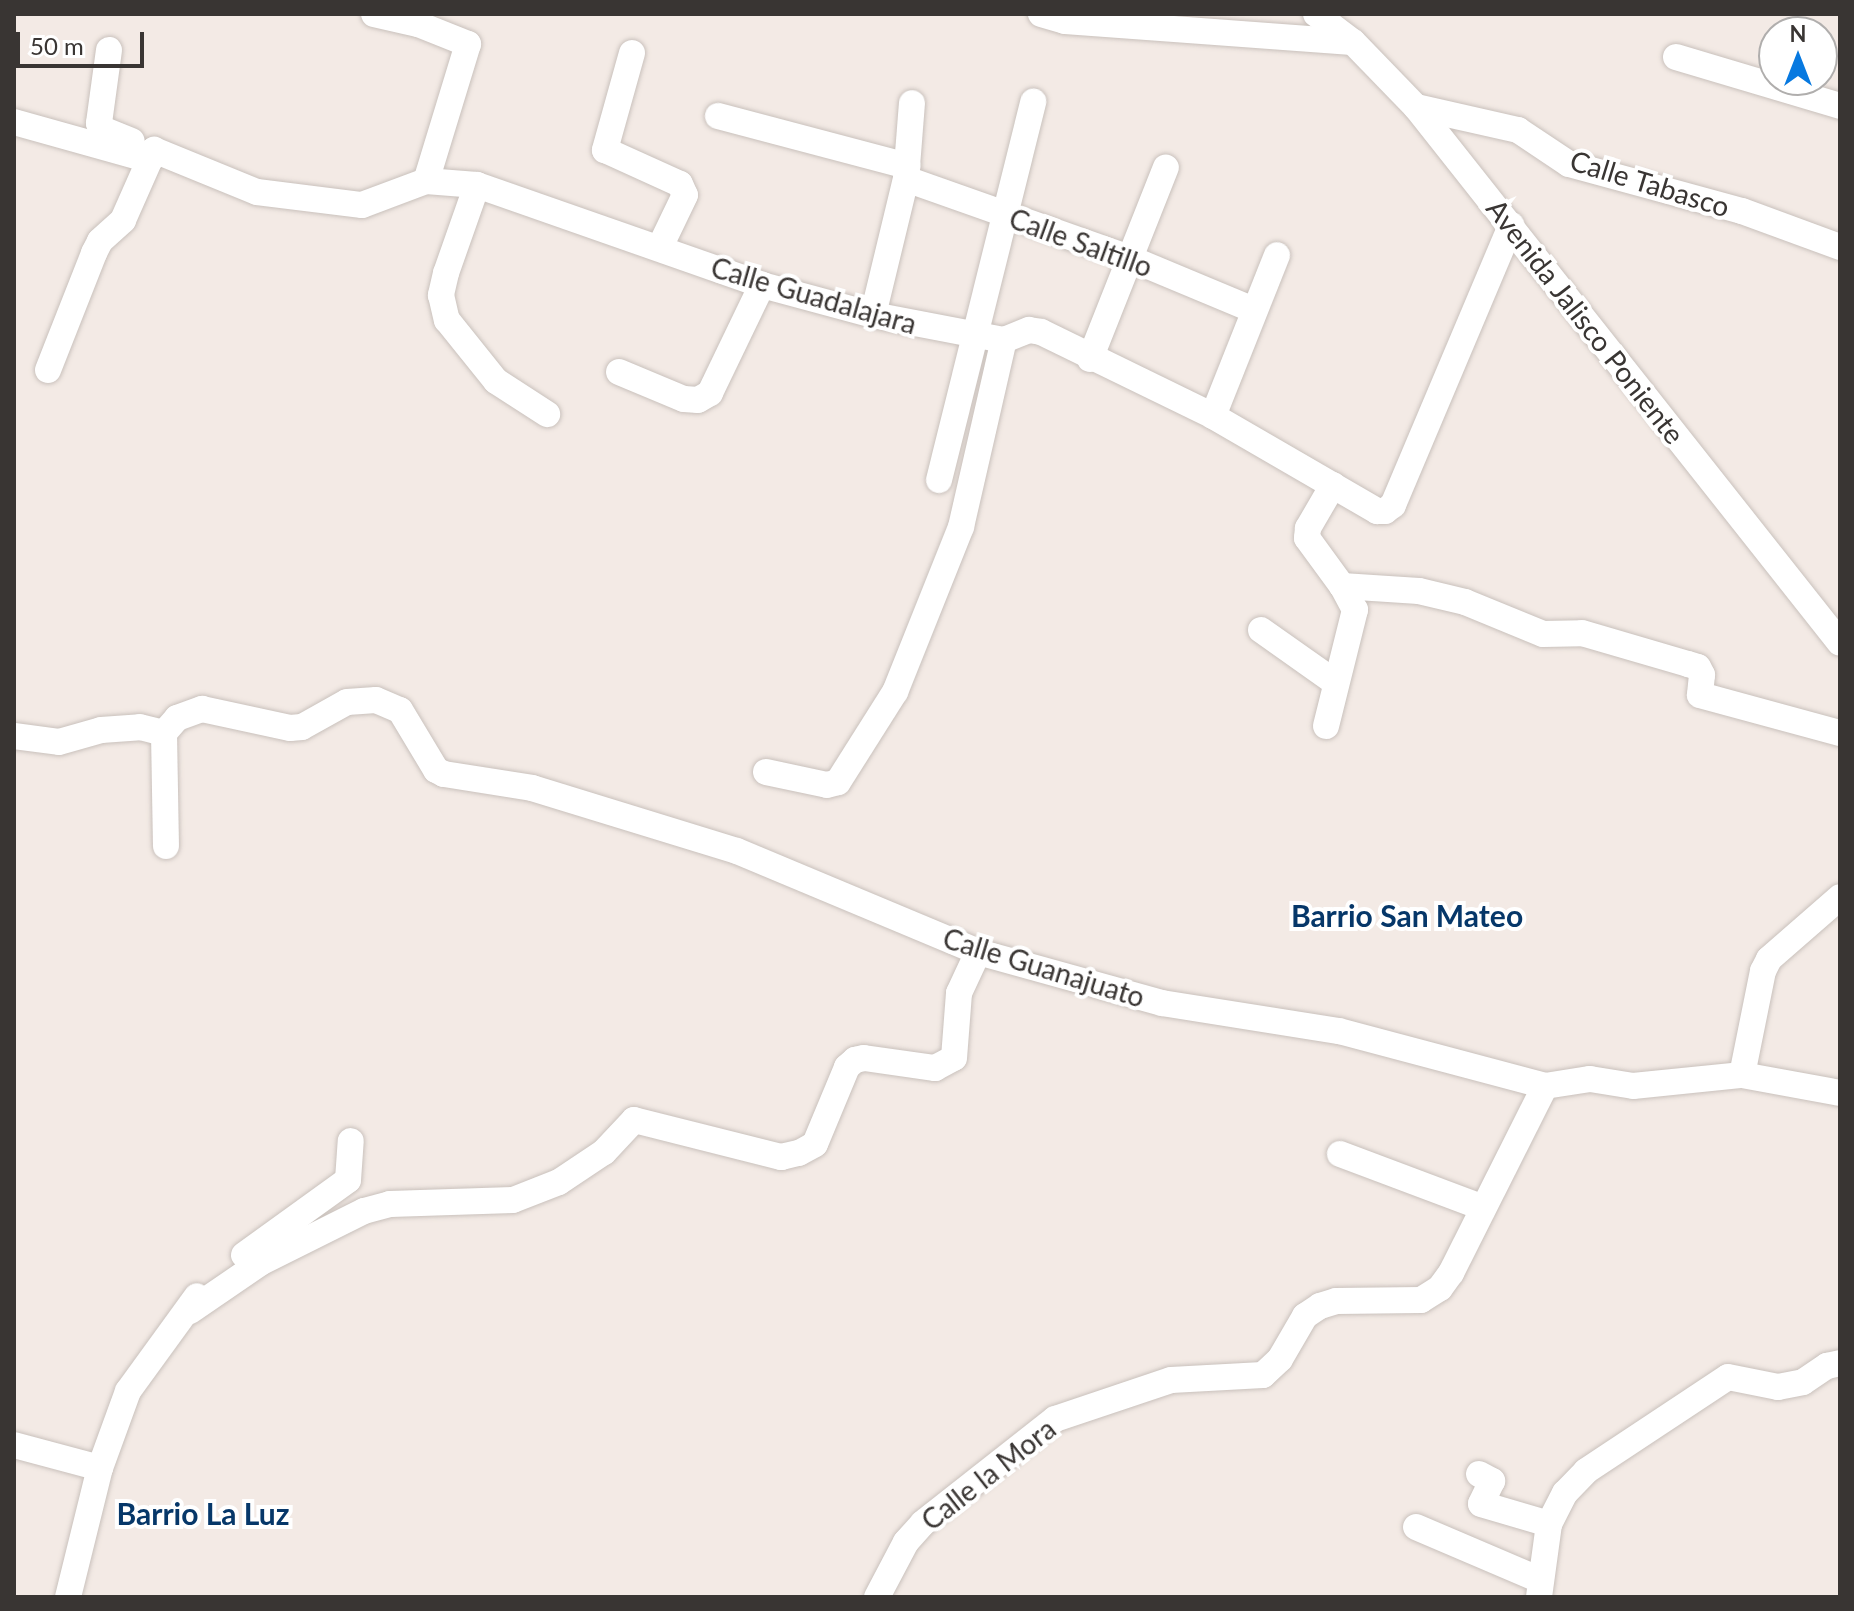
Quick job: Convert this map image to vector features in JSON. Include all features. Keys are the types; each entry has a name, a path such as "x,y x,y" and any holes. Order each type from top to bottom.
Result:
{"street":[{"path":"374,14 418,24 468,44 426,181"},
{"path":"1041,14 1065,21 1353,42"},
{"name":"Avenida Jalisco Poniente","path":"1316,14 1353,42 1416,107 1840,643"},
{"path":"109,50 99,123 102,129 152,155"},
{"path":"632,53 605,150 680,184 685,195 660,247"},
{"path":"1676,57 1840,106"},
{"path":"939,480 1033,102"},
{"path":"873,315 907,172 912,103"},
{"name":"Calle Tabasco","path":"1416,107 1518,130 1569,164 1742,211 1840,247"},
{"name":"Calle Saltillo","path":"718,116 907,172 1254,310"},
{"path":"14,122 152,155"},
{"path":"48,370 94,253 100,241 123,220 152,155"},
{"name":"Calle Guadalajara","path":"152,155 257,192 362,205 426,181 477,185 762,285 873,315 974,337 1004,340 1029,330 1041,332 1090,359 1213,416 1377,511 1385,511 1393,505 1511,225"},
{"path":"1090,359 1166,167"},
{"path":"477,185 441,295 447,320 496,381 547,414"},
{"path":"1213,416 1277,255"},
{"path":"619,372 684,399 698,400 710,393 762,285"},
{"path":"766,772 827,785 838,782 895,692 961,527 1004,340"},
{"path":"1326,726 1355,610 1342,586 1307,538 1308,528 1333,485"},
{"path":"1342,586 1419,591 1465,602 1543,634 1582,633 1688,664 1698,667 1702,675 1700,695 1840,733"},
{"path":"1261,630 1336,683"},
{"name":"Calle Guanajuato","path":"164,733 187,711 202,709 290,728 302,727 347,702 376,700 400,710 436,770 444,774 532,788 737,851 978,952 1162,1003 1339,1031 1545,1086"},
{"path":"14,736 59,742 101,730 127,728 164,733 166,846"},
{"path":"1742,1075 1763,971 1769,959 1840,897"},
{"path":"190,1311 260,1263 364,1211 390,1204 513,1200 559,1182 604,1152 634,1120 781,1157 799,1153 815,1144 847,1067 855,1060 864,1058 935,1068 954,1058 959,993 978,952"},
{"path":"1545,1086 1590,1079 1633,1086 1742,1075 1840,1093"},
{"name":"Calle la Mora","path":"877,1597 898,1554 923,1523 984,1478 1040,1428 1100,1402 1171,1380 1263,1375 1280,1359 1305,1316 1320,1306 1336,1301 1421,1300 1440,1288 1451,1273 1481,1207 1545,1086"},
{"path":"68,1597 100,1468 128,1391 190,1311 213,1275 348,1180 351,1141"},
{"path":"1340,1154 1481,1207"},
{"path":"1416,1527 1539,1589 1549,1524 1565,1493 1586,1471 1728,1377 1743,1377 1778,1387 1803,1382 1827,1366 1840,1363"},
{"path":"14,1445 100,1468"},
{"path":"1479,1474 1492,1481 1481,1504 1549,1524"}],"district":[{"name":"Barrio San Mateo","path":"1407,915"},
{"name":"Barrio La Luz","path":"203,1513"}]}
